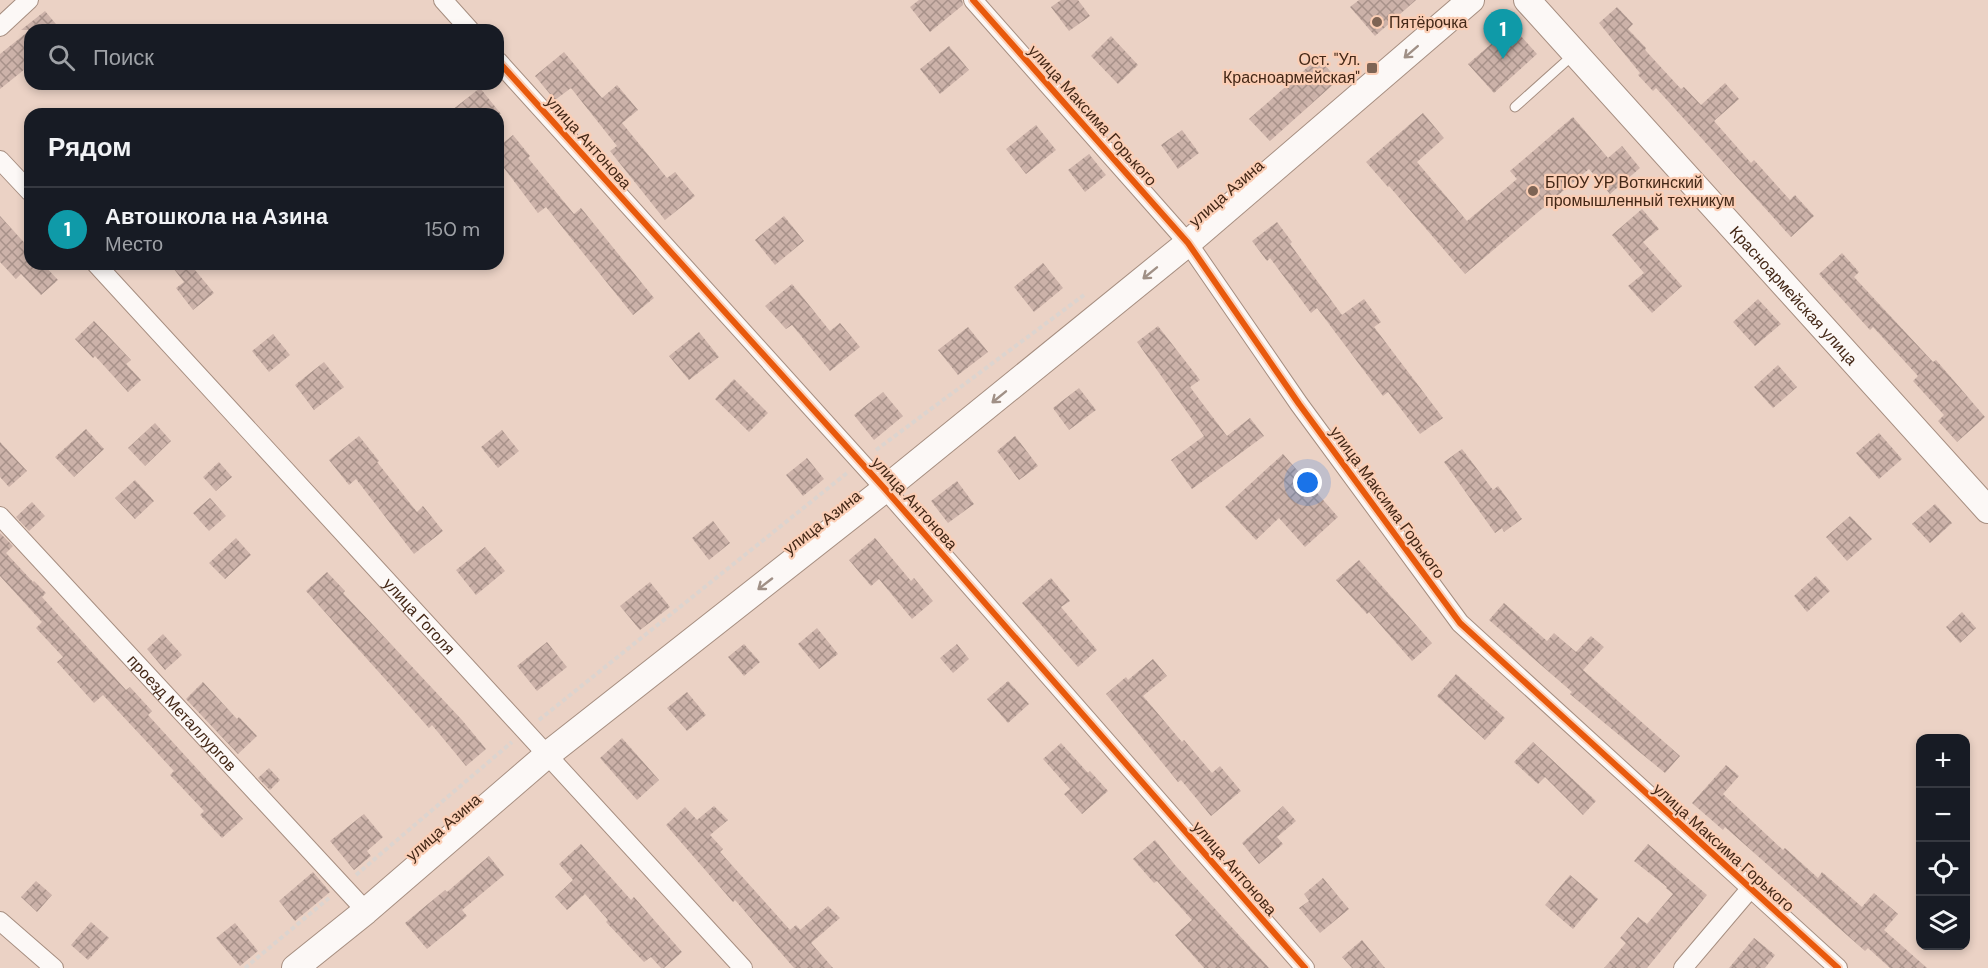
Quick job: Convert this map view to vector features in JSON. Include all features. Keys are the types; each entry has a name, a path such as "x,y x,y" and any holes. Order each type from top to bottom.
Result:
{"main road":[{"name":"улица Азина","path":"295,968 366,911 547,755 885,489 1188,243 1471,0"},
{"name":"Красноармейская улица","path":"1527,0 1988,510"}],"street":[{"path":"0,27 29,0"},
{"path":"443,0 465,24"},
{"name":"улица Максима Горького","path":"973,0 1188,243 1299,404 1460,623 1838,968"},
{"name":"улица Антонова","path":"504,68 861,462 1305,968"},
{"path":"0,160 24,186"},
{"name":"улица Гоголя","path":"102,270 743,968"},
{"name":"проезд Металлургов","path":"0,516 366,911"},
{"path":"1683,968 1750,890"},
{"path":"0,921 54,968"}],"lane":[{"path":"1515,106 1575,53"}],"path":[{"path":"245,968 525,731 861,462 1089,291"}],"building":[{"path":"919,0 962,0 963,5 930,32 910,7"},
{"path":"1061,0 1078,0 1090,16 1069,31 1051,7"},
{"name":"Пятёрочка","path":"1359,0 1416,0 1375,36 1350,7"},
{"path":"1617,7 1633,24 1628,29 1646,48 1645,50 1681,89 1684,87 1701,105 1725,83 1739,99 1714,121 1751,163 1754,160 1790,200 1795,195 1814,216 1791,237 1656,88 1653,91 1638,75 1640,73 1599,23"},
{"path":"45,11 56,24 29,24"},
{"path":"1512,26 1537,54 1494,93 1468,64"},
{"path":"24,35 24,70 0,89 0,54"},
{"path":"1111,36 1138,65 1118,84 1091,56"},
{"path":"949,46 969,70 940,94 920,69"},
{"path":"564,52 602,98 617,85 638,110 622,123 667,178 675,172 695,196 665,220 610,151 617,146 571,88 555,100 535,76"},
{"path":"1318,58 1338,80 1270,141 1249,119"},
{"path":"477,90 482,90 496,108 455,108"},
{"name":"БПОУ УР Воткинский промышленный техникум","path":"1423,113 1444,138 1417,162 1467,221 1517,179 1510,171 1573,117 1608,158 1622,146 1640,168 1610,194 1589,169 1465,274 1366,162"},
{"path":"1036,125 1056,150 1026,174 1006,149"},
{"path":"1182,130 1199,153 1178,169 1161,145"},
{"path":"513,135 530,156 528,158 574,214 581,208 654,298 633,315 546,207 538,213 504,168 504,142"},
{"path":"1089,154 1106,175 1085,192 1068,170"},
{"path":"1642,209 1659,229 1643,242 1682,286 1652,313 1628,286 1644,273 1612,235"},
{"path":"0,216 24,242 24,270 49,270 58,280 41,295 21,274 16,279 0,262"},
{"path":"784,216 804,241 775,265 755,240"},
{"path":"1277,222 1292,242 1290,244 1342,315 1364,299 1381,322 1374,327 1443,418 1420,434 1388,392 1383,396 1317,308 1311,313 1270,258 1267,261 1252,241"},
{"path":"1842,253 1859,272 1854,277 1933,362 1936,360 1985,417 1957,442 1938,421 1944,415 1913,381 1918,376 1873,327 1870,330 1819,274"},
{"path":"1043,263 1063,288 1034,312 1014,287"},
{"path":"175,270 195,270 214,293 193,310 176,288 184,282"},
{"path":"792,284 830,331 840,323 860,347 830,371 792,325 786,329 765,306"},
{"path":"1758,299 1781,324 1755,346 1733,322"},
{"path":"94,321 131,360 126,364 141,380 128,392 95,356 93,358 75,339"},
{"path":"1158,326 1200,380 1190,387 1227,436 1250,418 1264,436 1192,489 1171,460 1204,436 1137,342"},
{"path":"968,327 988,352 958,375 938,350"},
{"path":"699,332 719,357 689,380 669,356"},
{"path":"273,334 290,355 269,372 252,351"},
{"path":"324,362 344,387 314,410 295,385"},
{"path":"1778,365 1797,387 1773,408 1754,387"},
{"path":"734,379 768,413 749,432 715,399"},
{"path":"1079,388 1096,410 1069,430 1053,408"},
{"path":"883,392 903,416 874,440 854,415"},
{"path":"155,423 171,441 145,466 128,448"},
{"path":"86,429 104,449 74,477 55,457"},
{"path":"502,430 519,451 498,468 481,447"},
{"path":"1879,433 1902,459 1879,479 1856,453"},
{"path":"359,436 417,512 423,506 443,531 414,554 356,479 349,485 329,460"},
{"path":"1015,436 1038,466 1019,480 997,451"},
{"path":"0,442 27,471 9,487 0,477"},
{"path":"1462,449 1493,490 1498,486 1522,519 1504,532 1502,528 1495,533 1444,462"},
{"path":"1283,454 1338,517 1305,547 1279,518 1256,540 1225,507"},
{"path":"807,458 824,479 803,496 786,475"},
{"path":"219,462 232,477 216,491 203,477"},
{"path":"135,480 154,501 135,519 115,498"},
{"path":"957,481 974,504 948,523 931,501"},
{"path":"210,498 226,516 209,531 193,513"},
{"path":"32,502 45,516 29,531 16,517"},
{"path":"1935,504 1952,523 1930,543 1912,524"},
{"path":"1850,516 1872,539 1847,561 1826,537"},
{"path":"713,521 730,543 709,560 692,538"},
{"path":"0,533 13,546 6,553 46,593 42,597 126,690 130,687 152,711 148,715 243,819 222,838 200,815 204,811 170,775 174,771 103,695 94,703 57,662 63,657 36,628 42,622 0,576"},
{"path":"236,538 251,555 225,579 209,563"},
{"path":"875,538 911,581 914,578 933,601 912,619 879,579 871,586 849,560"},
{"path":"485,547 505,571 476,595 456,570"},
{"path":"1359,560 1432,643 1412,661 1369,612 1367,614 1336,580"},
{"path":"327,572 345,591 343,593 462,720 486,749 466,766 432,725 429,728 306,591"},
{"path":"1816,576 1830,591 1807,612 1794,596"},
{"path":"1051,578 1070,601 1061,607 1097,650 1078,667 1022,603"},
{"path":"650,582 670,607 640,630 620,606"},
{"path":"1504,603 1547,641 1554,633 1576,652 1591,636 1604,647 1583,670 1680,756 1665,773 1570,694 1572,692 1489,620"},
{"path":"1962,612 1976,628 1960,643 1946,627"},
{"path":"817,628 838,654 819,669 798,644"},
{"path":"163,634 182,655 165,670 147,649"},
{"path":"547,642 567,667 537,691 517,666"},
{"path":"744,644 760,662 744,676 728,657"},
{"path":"957,644 969,659 953,673 940,658"},
{"path":"1153,659 1167,676 1143,696 1212,773 1220,766 1241,791 1211,816 1181,780 1178,782 1106,694 1126,677 1128,680"},
{"path":"1456,674 1505,718 1485,740 1437,696"},
{"path":"1008,681 1029,704 1008,723 987,699"},
{"path":"203,682 237,719 239,717 257,736 238,754 186,699"},
{"path":"687,692 706,715 687,731 667,708"},
{"path":"622,738 659,780 637,800 600,758"},
{"path":"1533,742 1596,801 1583,815 1545,777 1538,784 1514,762"},
{"path":"1061,743 1108,791 1082,814 1064,794 1070,789 1043,759"},
{"path":"1726,765 1739,776 1723,794 1783,850 1785,848 1818,878 1822,872 1862,907 1874,893 1898,914 1884,930 1927,968 1890,968 1868,948 1865,951 1725,827 1723,830 1692,803"},
{"path":"269,768 280,780 270,790 258,778"},
{"path":"714,806 728,820 710,835 723,849 720,852 790,930 796,925 800,930 828,906 840,918 811,943 833,968 794,968 666,825 685,807 697,820"},
{"path":"1283,806 1296,821 1277,837 1283,844 1259,864 1242,843"},
{"path":"364,814 383,837 367,851 371,856 354,870 330,841"},
{"path":"1155,840 1269,968 1204,968 1175,935 1192,920 1157,881 1154,883 1133,859"},
{"path":"581,844 631,900 634,897 682,952 664,968 661,968 651,957 644,962 606,922 608,920 585,894 567,910 555,897 573,880 559,864"},
{"path":"1648,844 1707,895 1647,968 1604,968 1626,943 1620,938 1638,917 1647,924 1673,894 1634,861"},
{"path":"489,856 504,875 462,910 467,916 427,949 405,923 445,890 447,892"},
{"path":"313,872 330,892 295,921 279,901"},
{"path":"1570,875 1598,899 1573,929 1545,905"},
{"path":"1323,878 1349,909 1320,933 1299,908 1309,901 1304,894"},
{"path":"36,881 52,895 37,912 21,897"},
{"path":"91,922 109,938 88,960 71,945"},
{"path":"235,923 258,951 240,966 216,938"},
{"path":"1754,938 1775,955 1765,968 1729,968"},
{"path":"1362,940 1385,968 1352,968 1342,957"}],"cycle path":[{"path":"973,0 1188,243 1299,404 1460,623 1838,968"},
{"path":"504,68 885,489 1305,968"}],"place":[{"name":"Пятёрочка","path":"1377,22"},
{"name":"Автошкола на Азина","path":"1503,59"},
{"name":"Ост. \"Ул. Красноармейская\"","path":"1372,68"},
{"name":"БПОУ УР Воткинский промышленный техникум","path":"1533,191"}]}
